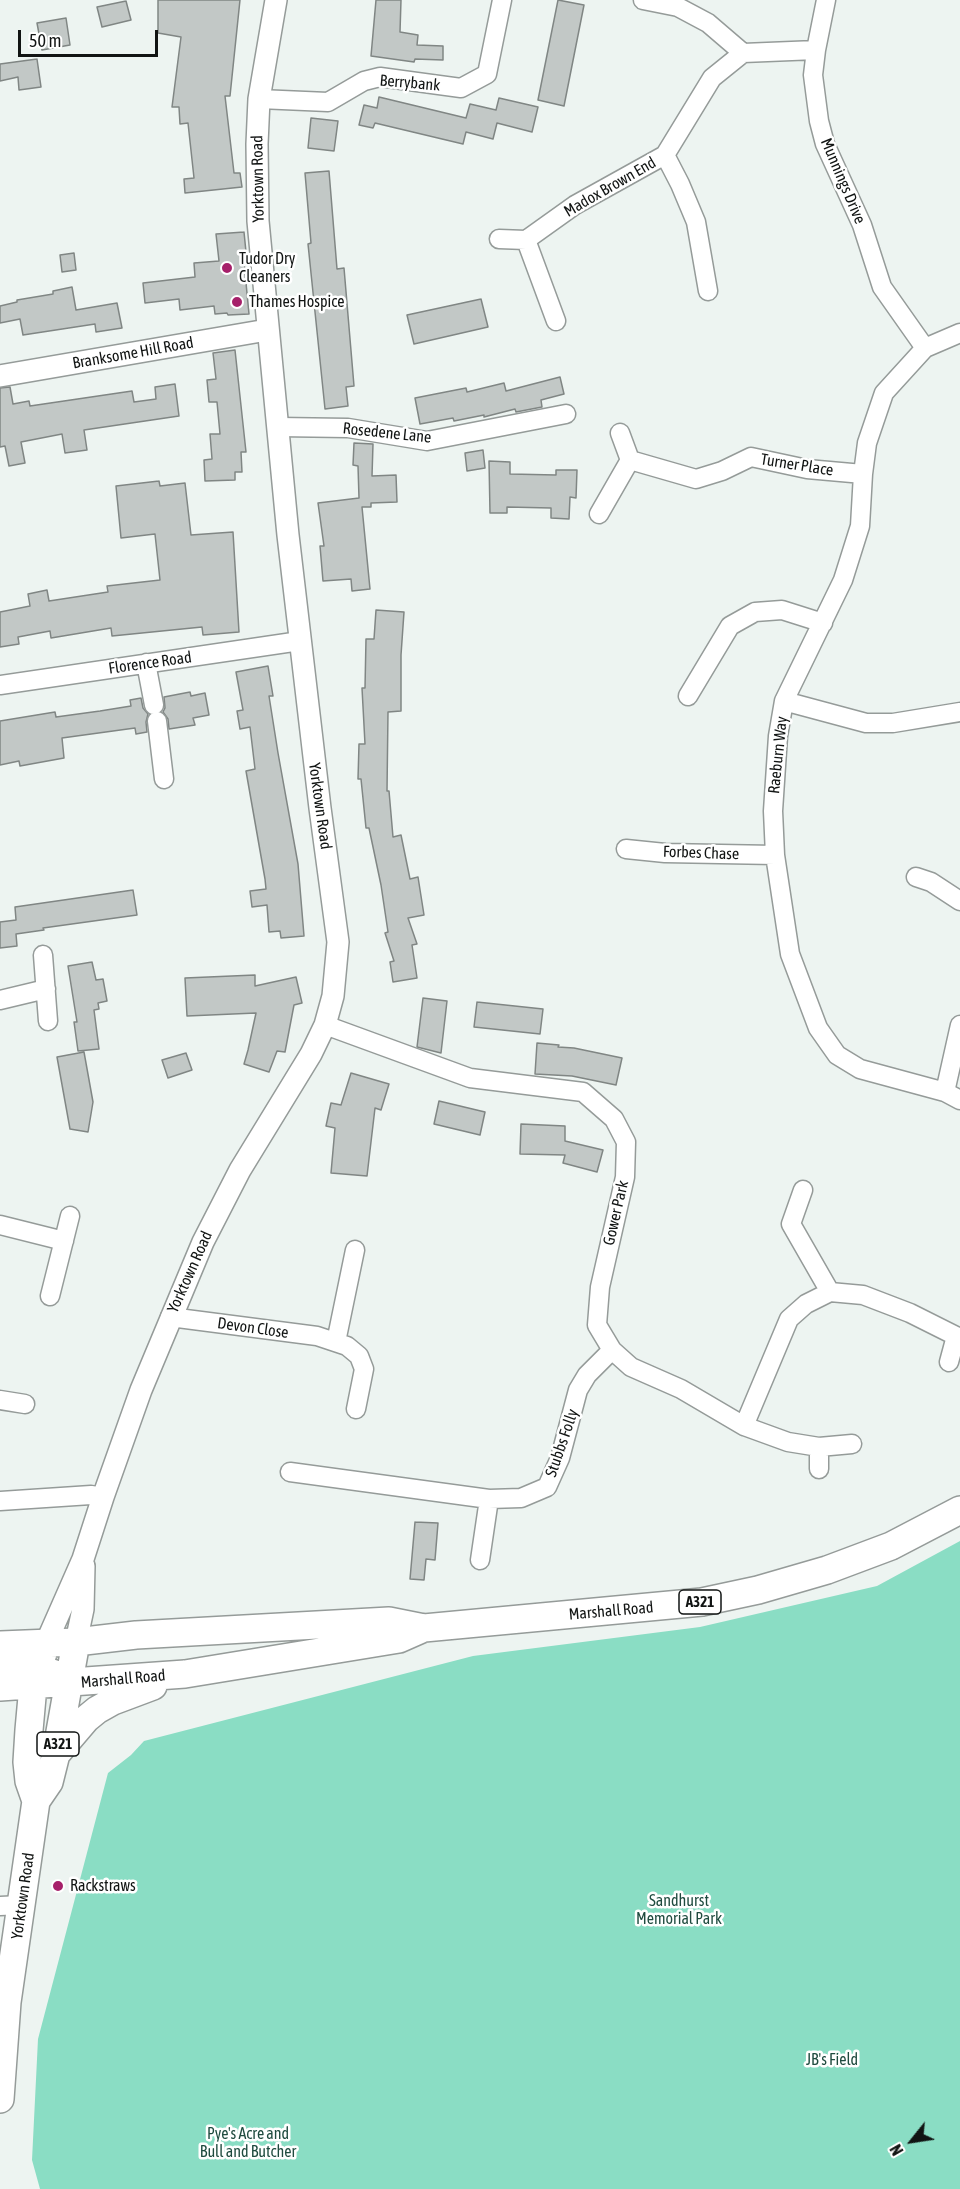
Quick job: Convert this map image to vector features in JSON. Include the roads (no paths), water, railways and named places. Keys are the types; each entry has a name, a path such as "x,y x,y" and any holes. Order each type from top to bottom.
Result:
{"main road":[{"name":"Marshall Road","path":"75,1642 136,1635 390,1621 424,1628 702,1602 758,1590 858,1559 922,1531 960,1510"},
{"name":"Marshall Road","path":"39,1666 68,1683 185,1674 399,1639 424,1628"},
{"name":"A321","path":"39,1666 75,1642"},
{"name":"Yorktown Road","path":"0,2099 11,1906 36,1801 49,1782 56,1754 75,1642"},
{"path":"0,1645 39,1666"},
{"path":"0,1665 39,1666"},
{"name":"Yorktown Road","path":"36,1801 29,1781 27,1762 39,1666"},
{"path":"0,1687 39,1666"},
{"path":"56,1754 86,1719 106,1705 139,1690 185,1674"}],"street":[{"name":"Yorktown Road","path":"39,1666 84,1559 103,1497 170,1317 203,1242 240,1170 311,1054 325,1025 333,996 338,942 288,535 267,330 258,201 259,99 276,0"},
{"name":"Berrybank","path":"259,99 328,102 364,81 380,77 461,88 487,74 502,0"},
{"path":"643,0 678,7 708,23 743,53"},
{"name":"Munnings Drive","path":"826,0 813,75 819,122 825,144 862,225 882,287 925,348"},
{"path":"708,291 696,222 665,156 712,78 743,53 816,50"},
{"name":"Madox Brown End","path":"526,240 575,205 665,156"},
{"path":"499,239 526,240 556,321"},
{"name":"Branksome Hill Road","path":"0,376 267,330"},
{"name":"Raeburn Way","path":"953,1096 860,1069 837,1055 818,1028 790,954 772,811 778,736 784,701 843,580 860,526 867,443 884,393 925,348 960,333"},
{"name":"Rosedene Lane","path":"278,427 348,428 427,441 566,414"},
{"path":"598,514 630,460 620,433"},
{"name":"Turner Place","path":"630,460 696,478 722,471 751,457 807,469 863,474"},
{"path":"688,696 730,626 755,612 782,610 823,622"},
{"name":"Florence Road","path":"0,685 300,640"},
{"path":"146,663 164,778"},
{"path":"784,701 866,723 893,723 960,712"},
{"name":"Forbes Chase","path":"626,849 664,853 776,855"},
{"path":"916,877 931,882 960,901"},
{"path":"43,955 48,1021"},
{"path":"0,1000 46,989"},
{"name":"Gower Park","path":"325,1025 470,1078 583,1092 614,1119 626,1142 625,1177 600,1287 597,1325 612,1350 631,1367 681,1389 744,1426 788,1442 819,1447 852,1444"},
{"path":"953,1096 960,1025"},
{"path":"803,1190 791,1224 830,1292"},
{"path":"50,1296 70,1216"},
{"path":"0,1224 64,1241"},
{"path":"336,1342 355,1250"},
{"path":"744,1426 789,1319 806,1304 830,1292 863,1295 910,1313 958,1337 949,1362"},
{"name":"Devon Close","path":"170,1317 317,1336 336,1342 359,1356 364,1369 356,1409"},
{"name":"Stubbs Folly","path":"290,1472 489,1499 521,1498 547,1487 560,1458 578,1390 587,1375 612,1350"},
{"path":"0,1400 25,1404"},
{"path":"819,1447 819,1469"},
{"path":"0,1501 92,1495 103,1497"},
{"path":"480,1560 489,1499"},
{"name":"Yorktown Road","path":"75,1642 83,1609 84,1559"}],"place":[{"name":"Tudor Dry Cleaners","path":"227,268"},
{"name":"Thames Hospice","path":"237,302"},
{"name":"Rackstraws","path":"58,1886"}],"park label":[{"name":"Sandhurst Memorial Park","path":"679,1910"},
{"name":"JB's Field","path":"832,2060"},
{"name":"Pye's Acre and Bull and Butcher","path":"248,2143"}]}
